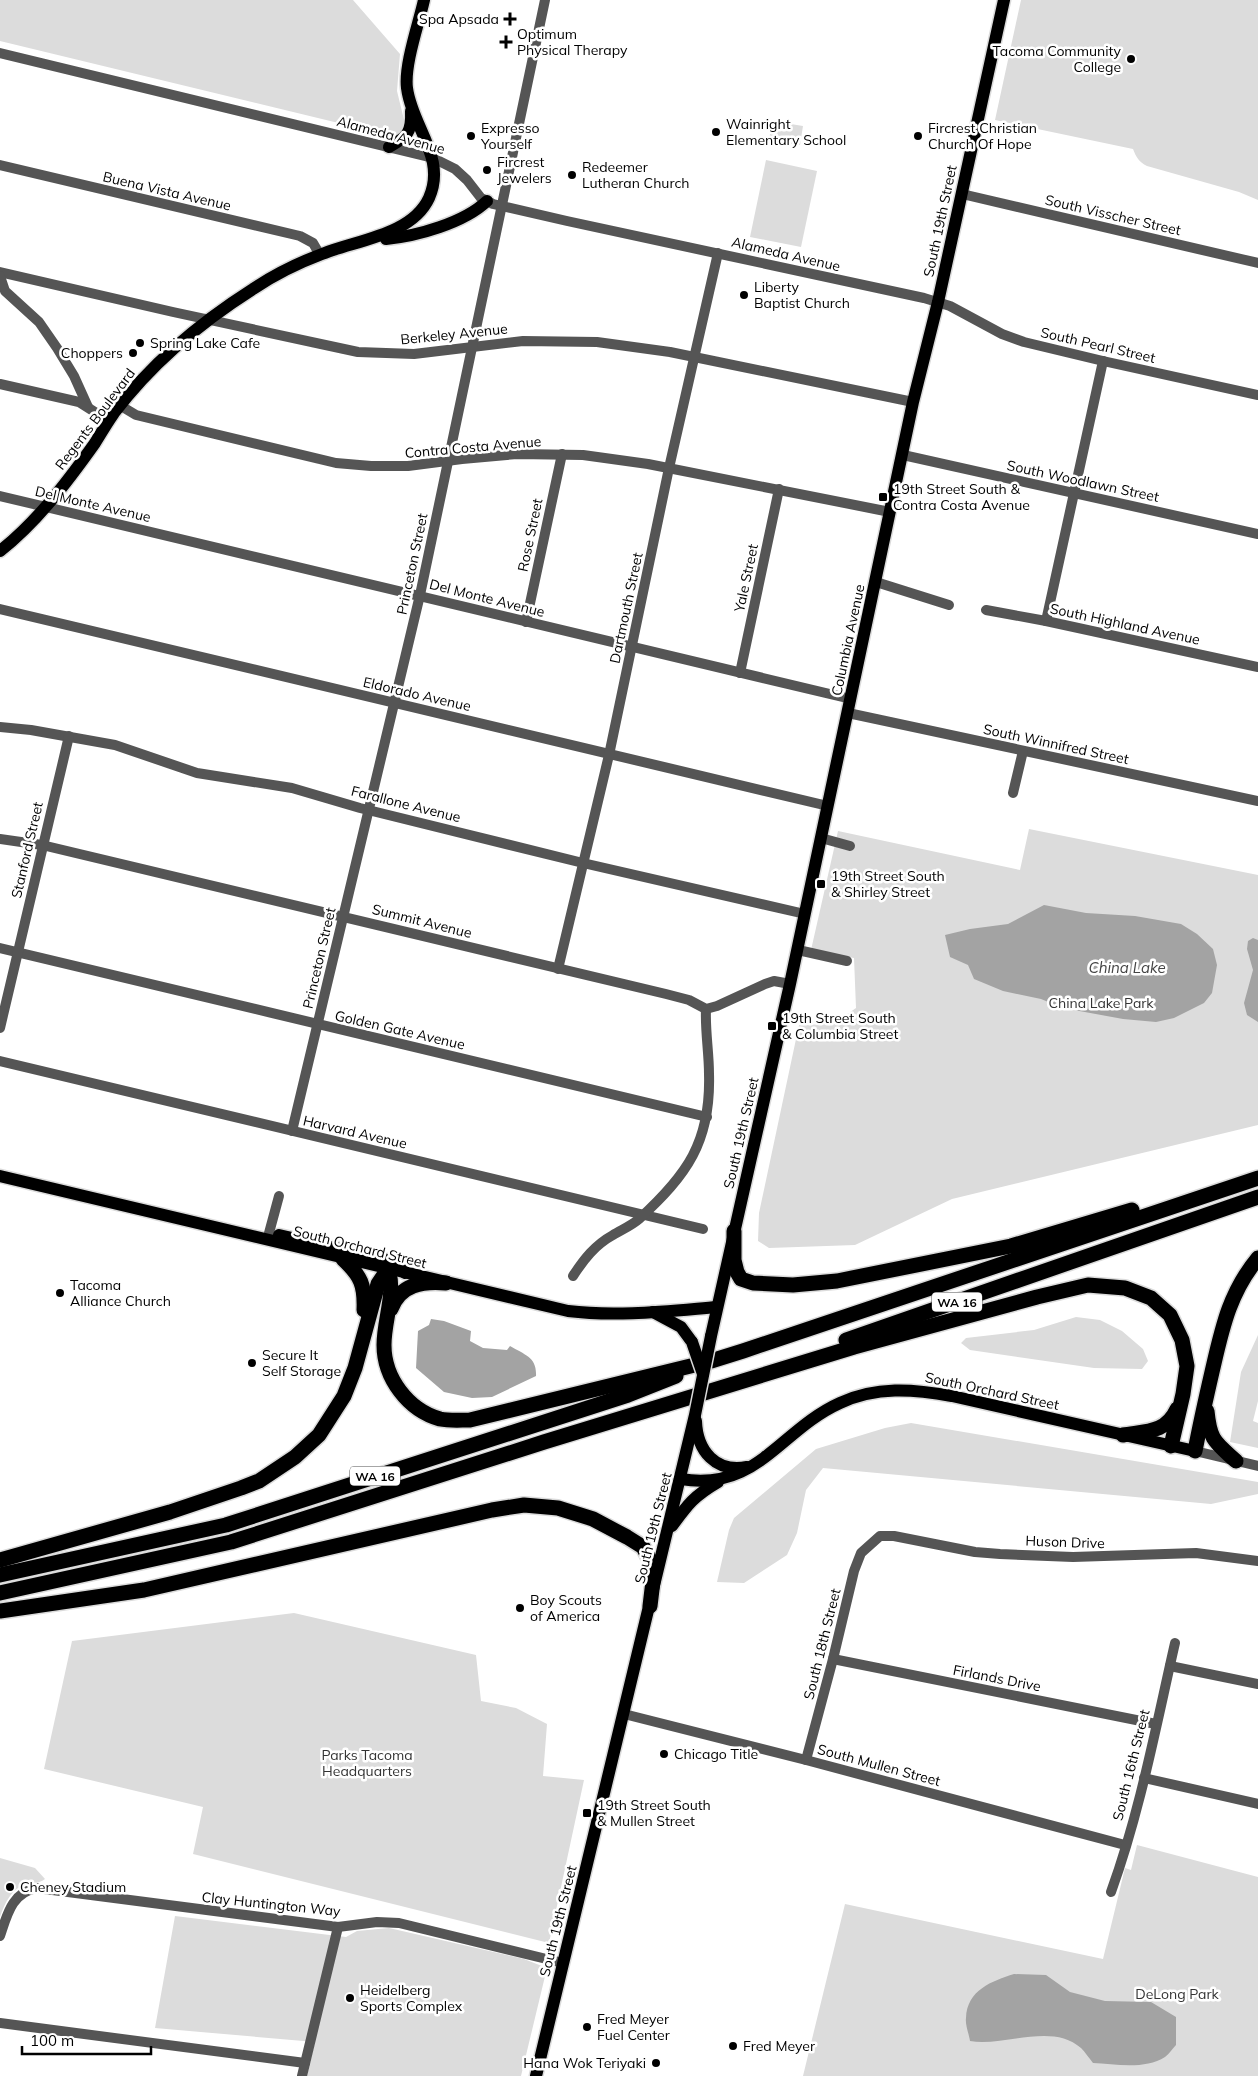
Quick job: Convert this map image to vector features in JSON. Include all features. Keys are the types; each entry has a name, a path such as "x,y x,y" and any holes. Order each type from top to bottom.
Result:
{"highway":[{"path":"734,1231 734,1260 737,1272 741,1279 746,1282 793,1285 837,1281 1011,1246 1258,1172"},
{"name":"WA 16","path":"0,1575 226,1525 628,1395 743,1351 1258,1178"},
{"name":"WA 16","path":"0,1593 231,1542 656,1407 1258,1197"},
{"path":"1210,1383 1208,1354 1223,1298 1239,1268 1258,1246"},
{"path":"1194,1452 1230,1302 1245,1273 1258,1258"},
{"path":"343,1259 359,1276 364,1291 361,1345"},
{"path":"388,1269 391,1285 384,1354 389,1370 397,1386 413,1405 431,1415 452,1420 483,1418 680,1367 711,1361 743,1351"},
{"path":"0,1560 170,1512 259,1481 295,1457 319,1435 339,1406 352,1376 378,1284 388,1269"},
{"path":"387,1319 396,1298 408,1288 422,1283 446,1283"},
{"path":"656,1407 854,1347 1088,1285 1125,1288 1150,1298 1170,1315 1182,1340 1187,1366 1184,1394 1171,1446"},
{"path":"1123,1435 1159,1429 1172,1419 1184,1394"},
{"path":"1206,1399 1209,1429 1213,1441 1236,1461"},
{"path":"0,1611 144,1590 482,1512 524,1505 558,1508 593,1519 643,1547 652,1567 653,1581 650,1606"}],"main road":[{"name":"Regents Boulevard","path":"0,551 29,524 73,473 120,406 162,360 208,320 271,278 320,254 396,230 419,213 428,200 436,178 433,158 411,106 407,86 407,73 424,0"},
{"name":"South 19th Street","path":"938,302 1004,0"},
{"path":"389,147 406,138 412,124 411,106"},
{"path":"351,243 396,238 425,232 471,213 487,201"},
{"name":"Columbia Avenue","path":"790,984 913,402 938,302"},
{"name":"South 19th Street","path":"536,2076 695,1423 717,1307 790,984"},
{"name":"South Orchard Street","path":"0,1176 568,1311 599,1314 717,1307"},
{"path":"254,1236 262,1232 269,1233 397,1262 405,1273"},
{"path":"653,1312 681,1327 692,1342 703,1374"},
{"name":"South Orchard Street","path":"681,1479 696,1482 723,1479 735,1475 752,1466 838,1403 864,1394 886,1390 918,1390 952,1396 1194,1452"},
{"path":"695,1423 701,1446 707,1456 727,1466 739,1468 752,1466"},
{"path":"668,1532 689,1501 723,1479"}],"street":[{"name":"Princeton Street","path":"292,1132 420,595 545,0"},
{"name":"Alameda Avenue","path":"0,54 433,158 455,169 468,180 477,194 487,201 502,206 938,302"},
{"name":"Buena Vista Avenue","path":"0,165 300,236 313,243 320,254"},
{"name":"South Visscher Street","path":"962,194 1258,263"},
{"name":"Dartmouth Street","path":"558,969 609,754 669,468 718,253"},
{"name":"Berkeley Avenue","path":"0,272 340,349 376,354 414,354 523,341 572,340 621,344 913,402"},
{"path":"0,276 5,292 38,322 57,348 74,376 88,407"},
{"name":"South Pearl Street","path":"938,302 1012,338 1103,361 1258,395"},
{"path":"1046,621 1103,361"},
{"path":"0,384 79,402 109,422"},
{"name":"Contra Costa Avenue","path":"120,406 136,415 336,463 389,467 509,455 562,454 612,458 890,512"},
{"name":"Rose Street","path":"526,622 562,454"},
{"name":"South Woodlawn Street","path":"902,455 1258,534"},
{"name":"Yale Street","path":"740,673 779,489"},
{"name":"Del Monte Avenue","path":"0,496 851,699"},
{"path":"876,582 949,606"},
{"name":"Eldorado Avenue","path":"0,609 828,806"},
{"name":"South Highland Avenue","path":"986,610 1258,666"},
{"name":"South Winnifred Street","path":"848,713 1258,801"},
{"name":"Farallone Avenue","path":"0,727 69,736 116,745 197,773 292,788 369,810 582,863 805,914"},
{"name":"Stanford Street","path":"0,1028 69,736"},
{"path":"1013,793 1023,751"},
{"path":"821,838 850,846"},
{"name":"Summit Avenue","path":"0,839 42,845 344,916 666,994 689,1000 706,1009"},
{"name":"Golden Gate Avenue","path":"0,948 707,1117"},
{"path":"798,950 847,961"},
{"path":"573,1276 582,1262 599,1244 637,1221 672,1187 699,1145 707,1117 710,1076 705,1026 706,1009 717,1006 765,984 774,982 790,984"},
{"name":"Harvard Avenue","path":"0,1061 704,1229"},
{"path":"269,1233 279,1196"},
{"name":"South Orchard Street","path":"1194,1452 1258,1466"},
{"name":"Huson Drive","path":"874,1539 880,1536 894,1536 975,1552 1000,1554 1082,1557 1196,1553 1258,1561"},
{"name":"South 18th Street","path":"806,1760 834,1659 854,1571 861,1553 874,1539"},
{"name":"South 16th Street","path":"1111,1892 1144,1778 1175,1643"},
{"name":"Firlands Drive","path":"834,1659 1156,1724"},
{"path":"1170,1666 1258,1684"},
{"name":"South Mullen Street","path":"624,1714 1126,1845"},
{"path":"1144,1778 1258,1804"},
{"name":"Clay Huntington Way","path":"0,1936 14,1901 23,1892 37,1888 338,1927 377,1922 408,1925 563,1963"},
{"path":"302,2076 338,1927"},
{"path":"0,2023 305,2064"}],"green space":[{"path":"0,0 353,0 400,54 397,91 405,129 397,136 392,136 0,41"},
{"name":"Tacoma Community College","path":"1021,0 1258,0 1258,200 1239,192 1147,166 1138,159 1133,149 995,120"},
{"path":"772,121 803,126 800,145 769,141"},
{"path":"766,160 817,171 801,247 750,237"},
{"name":"China Lake Park","path":"1029,829 1258,875 1258,1125 952,1199 855,1245 769,1248 758,1241 759,1213 799,1025 833,1024 856,1008 854,958 811,950 838,831 1020,870"},
{"path":"1076,1317 1100,1320 1122,1331 1143,1349 1148,1361 1142,1369 1094,1368 970,1350 961,1343 966,1338 1034,1330"},
{"path":"1258,1335 1258,1401 1253,1421 1258,1423 1258,1448 1230,1442 1241,1372"},
{"path":"911,1423 1258,1482 1258,1494 1211,1504 823,1468 806,1490 797,1533 787,1555 744,1583 717,1582 729,1530 734,1518 816,1449 885,1428"},
{"name":"Parks Tacoma Headquarters","path":"294,1613 476,1655 481,1701 516,1708 547,1724 543,1776 584,1780 549,1943 193,1854 203,1807 44,1769 72,1641"},
{"name":"DeLong Park","path":"1137,1845 1258,1877 1258,2076 803,2076 845,1904 1103,1959 1125,1868 1131,1870"},
{"name":"Cheney Stadium","path":"0,1858 35,1868 45,1879 16,1889 6,1902 0,1917"},
{"name":"Heidelberg Sports Complex","path":"175,1916 346,1937 357,1931 389,1928 524,1959 547,1968 521,2076 307,2076 315,2042 155,2028"}],"water":[{"name":"China Lake","path":"1044,905 1086,913 1135,916 1181,924 1197,934 1213,949 1217,965 1212,993 1204,1003 1174,1018 1156,1022 1123,1019 1063,1008 1041,999 1003,991 974,979 968,965 950,957 945,935 970,929 1008,924"},
{"path":"1253,938 1258,940 1258,1022 1247,1015 1244,1003 1253,970 1247,949 1248,941"},
{"path":"431,1319 444,1321 471,1331 470,1341 483,1348 507,1350 510,1346 525,1354 534,1365 536,1376 492,1397 472,1398 444,1392 416,1368 418,1331 429,1325"},
{"path":"1014,1974 1046,1975 1070,1992 1105,2001 1151,2002 1176,2017 1176,2045 1166,2056 1157,2061 1148,2064 1130,2065 1093,2063 1081,2048 1069,2040 1056,2037 1042,2036 998,2041 970,2041 966,2021 967,2008 971,2000 982,1988"}],"place":[{"name":"Spa Apsada","path":"510,19"},
{"name":"Optimum Physical Therapy","path":"506,42"},
{"name":"Tacoma Community College","path":"1131,59"},
{"name":"Wainright Elementary School","path":"716,132"},
{"name":"Expresso Yourself","path":"471,136"},
{"name":"Fircrest Christian Church Of Hope","path":"918,136"},
{"name":"Fircrest Jewelers","path":"487,170"},
{"name":"Redeemer Lutheran Church","path":"572,175"},
{"name":"Liberty Baptist Church","path":"744,295"},
{"name":"Spring Lake Cafe","path":"140,343"},
{"name":"Choppers","path":"133,353"},
{"name":"19th Street South & Contra Costa Avenue","path":"883,497"},
{"name":"19th Street South & Shirley Street","path":"821,884"},
{"name":"19th Street South & Columbia Street","path":"772,1026"},
{"name":"Tacoma Alliance Church","path":"60,1293"},
{"name":"Secure It Self Storage","path":"252,1363"},
{"name":"Boy Scouts of America","path":"520,1608"},
{"name":"Chicago Title","path":"664,1754"},
{"name":"19th Street South & Mullen Street","path":"587,1813"},
{"name":"Cheney Stadium","path":"10,1887"},
{"name":"Heidelberg Sports Complex","path":"350,1998"},
{"name":"Fred Meyer Fuel Center","path":"587,2027"},
{"name":"Fred Meyer","path":"733,2046"},
{"name":"Hana Wok Teriyaki","path":"656,2063"}]}
